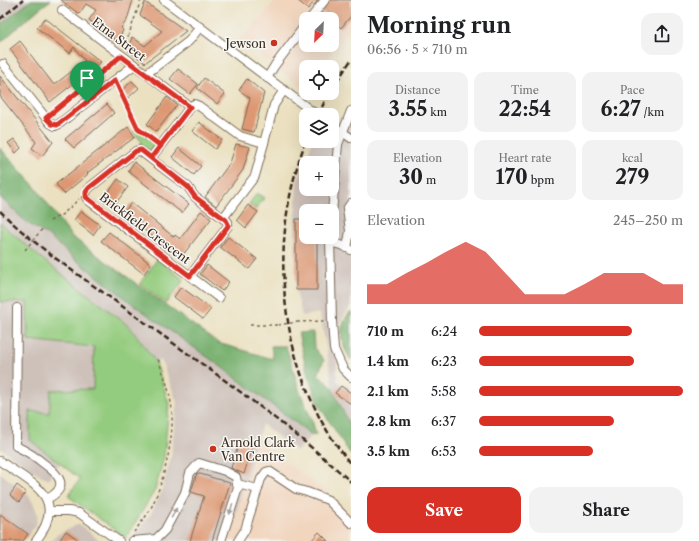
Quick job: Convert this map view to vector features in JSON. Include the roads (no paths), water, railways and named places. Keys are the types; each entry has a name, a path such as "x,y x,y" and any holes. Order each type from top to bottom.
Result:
{"street":[{"path":"164,0 308,108"},
{"path":"316,12 325,0"},
{"name":"Etna Street","path":"62,10 190,107"},
{"path":"146,74 188,41 200,27"},
{"path":"267,78 299,33"},
{"path":"3,64 46,118 52,124 57,125 134,65"},
{"path":"223,218 255,176 274,105 284,90"},
{"path":"151,158 193,104 197,105 240,136 264,143"},
{"path":"333,204 338,144 351,111"},
{"path":"339,129 351,138"},
{"name":"Brickfield Crescent","path":"190,276 228,226 228,222 195,197 188,187 141,150 136,151 89,188 85,195 88,200 219,298"},
{"path":"338,244 349,249 350,231 347,209 351,203"},
{"path":"330,244 334,349 343,369 351,377"},
{"path":"17,308 16,446 54,470 59,476 61,484 59,491 47,499"},
{"path":"0,461 42,492 47,499 50,510 47,523 36,541"},
{"path":"133,537 150,540 156,539 165,530 185,493 190,473 199,463 225,471 236,477 238,488 221,541"},
{"path":"238,541 245,530 263,475 269,471 296,489 328,500 351,523"},
{"path":"237,484 258,489"},
{"path":"50,510 79,513 119,541"}],"railway":[{"path":"0,19 23,0"},
{"path":"339,78 351,60"},
{"path":"322,108 326,100"},
{"path":"304,148 295,173 288,207 284,241 286,310 292,344 302,377 315,408 327,431 351,465"},
{"path":"0,211 56,258 265,411 323,457 351,482"}],"place":[{"name":"Jewson","path":"274,43"},
{"name":"Arnold Clark Van Centre","path":"213,449"}]}
